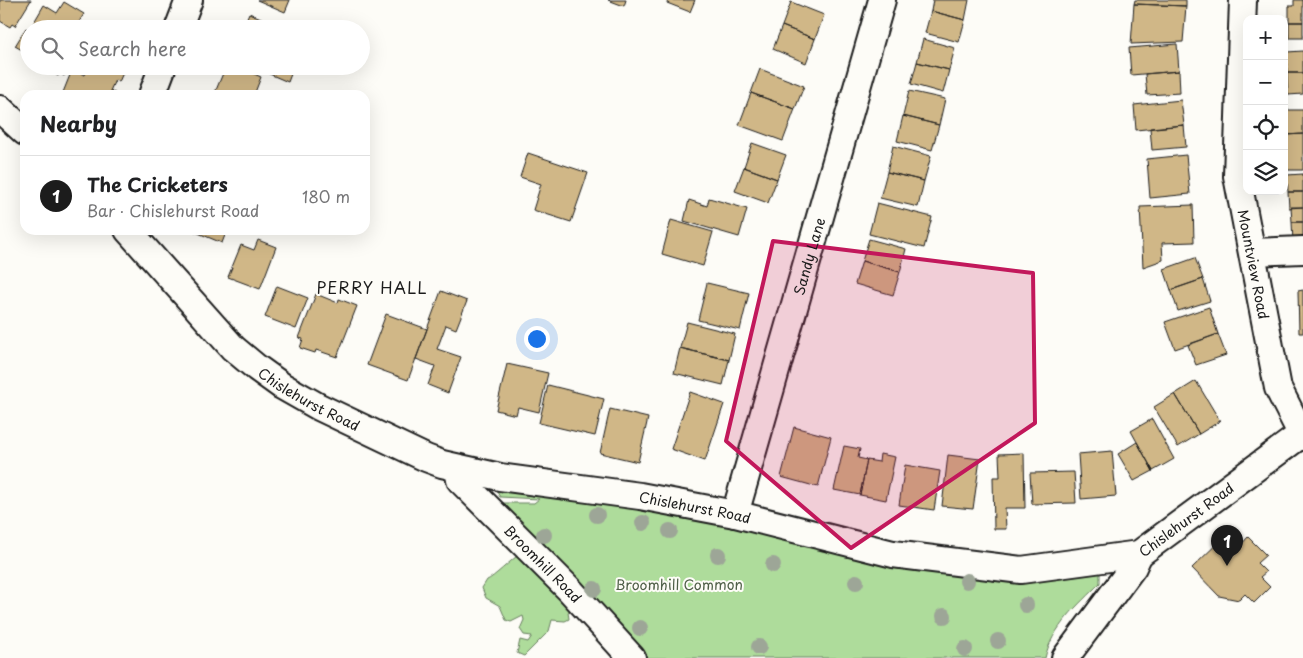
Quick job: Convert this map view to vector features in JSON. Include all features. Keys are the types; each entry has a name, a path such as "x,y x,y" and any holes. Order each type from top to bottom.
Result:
{"street":[{"path":"181,20 188,0"},
{"name":"Mountview Road","path":"1243,0 1237,176 1278,388 1302,435"},
{"name":"Sandy Lane","path":"735,514 877,2"},
{"path":"154,90 160,75"},
{"path":"0,109 20,127"},
{"name":"Chislehurst Road","path":"132,235 233,348 269,377 319,407 426,458 458,468 522,481 640,496 735,514 893,554 1021,570 1138,554 1302,435"},
{"path":"1253,252 1303,250"},
{"name":"Broomhill Road","path":"458,468 460,480 568,589 632,658"},
{"path":"1065,658 1133,567 1138,554"}],"highlighted area":[{"path":"773,241 1033,273 1035,423 851,548 726,441"}],"green space":[{"name":"Broomhill Common","path":"501,489 696,510 1034,580 1100,573 1100,583 1060,626 1053,636 1045,658 646,658 574,609 568,612 569,619 565,621 552,620 549,631 524,656 517,653 520,640 528,642 532,636 524,635 520,629 524,620 523,616 511,622 506,620 500,606 486,598 482,588 487,580 520,554 498,503 534,503 539,499 500,497 497,492"}],"building":[{"path":"0,0 31,0 15,26 12,24 10,27 0,21"},
{"path":"257,0 290,0 285,12"},
{"path":"608,0 626,0 624,6"},
{"path":"668,0 695,0 690,12 667,3"},
{"path":"933,0 969,0 965,20 931,11"},
{"path":"1135,0 1186,0 1186,6 1134,4"},
{"path":"1294,0 1303,0 1303,22 1289,22 1289,6 1294,6"},
{"path":"64,2 84,14 80,20 35,20 44,5 57,13"},
{"path":"791,2 824,15 815,39 782,26"},
{"path":"1134,4 1186,6 1183,42 1131,44"},
{"path":"931,11 965,20 959,42 925,33"},
{"path":"249,13 266,20 246,20"},
{"path":"1289,22 1303,22 1303,38 1289,38"},
{"path":"782,26 815,39 806,63 773,49"},
{"path":"20,38 20,49 15,46"},
{"path":"923,39 955,48 949,70 917,62"},
{"path":"1177,44 1179,71 1131,75 1129,48"},
{"path":"1303,51 1303,73 1288,73 1288,52"},
{"path":"917,62 949,70 943,93 911,84"},
{"path":"760,69 804,86 795,109 751,93"},
{"path":"1179,71 1180,93 1147,95 1145,74"},
{"path":"1288,73 1303,73 1303,94 1288,95"},
{"path":"70,75 122,75 119,82 115,80 110,90 64,90"},
{"path":"222,75 256,75 261,77 256,90 216,90"},
{"path":"272,75 291,75 288,82"},
{"path":"909,91 945,99 939,125 903,116"},
{"path":"751,93 795,109 783,141 739,125"},
{"path":"1181,100 1184,125 1136,130 1134,105"},
{"path":"1288,110 1303,110 1303,134 1288,135"},
{"path":"903,116 939,125 932,150 897,141"},
{"path":"1184,125 1186,147 1152,150 1150,128"},
{"path":"1303,134 1303,170 1288,170 1288,135"},
{"path":"752,143 786,155 777,179 744,167"},
{"path":"893,146 931,156 924,181 887,172"},
{"path":"528,153 588,173 571,222 533,210 541,184 520,177"},
{"path":"1186,155 1190,194 1150,198 1147,159"},
{"path":"744,167 777,179 768,203 735,191"},
{"path":"887,172 924,181 918,207 880,198"},
{"path":"1303,174 1303,192 1288,192 1288,175"},
{"path":"1288,192 1303,192 1303,207 1289,208"},
{"path":"709,198 747,209 739,237 684,221 689,200 707,206"},
{"path":"877,203 932,217 924,248 869,234"},
{"path":"1193,205 1194,242 1162,243 1163,260 1143,267 1140,207"},
{"path":"1291,207 1303,207 1303,222 1292,222"},
{"path":"671,220 713,232 703,266 662,254"},
{"path":"1292,222 1303,222 1303,242 1293,243"},
{"path":"203,235 225,235 222,243"},
{"path":"869,239 906,249 900,272 862,261"},
{"path":"258,240 276,247 260,289 228,277 241,245 254,250"},
{"path":"1195,258 1203,279 1171,290 1164,269"},
{"path":"862,261 900,272 893,295 855,284"},
{"path":"1203,279 1210,301 1178,311 1171,290"},
{"path":"707,283 749,293 740,330 698,320"},
{"path":"277,286 308,298 296,329 265,317"},
{"path":"1303,290 1303,333 1299,333 1298,291"},
{"path":"441,291 467,301 456,329 446,325 437,349 461,357 448,393 428,385 435,366 416,359"},
{"path":"316,294 338,303 339,299 357,306 337,357 316,350 315,353 300,348 303,339 299,338"},
{"path":"1209,307 1218,334 1175,349 1165,322"},
{"path":"386,314 427,329 408,380 367,365"},
{"path":"687,322 735,334 729,360 680,348"},
{"path":"1218,334 1226,355 1196,365 1188,345"},
{"path":"680,348 729,360 723,385 674,373"},
{"path":"507,364 548,373 539,412 518,407 516,415 496,410"},
{"path":"1196,381 1220,421 1199,434 1175,394"},
{"path":"548,385 604,399 595,436 539,423"},
{"path":"690,392 724,404 705,461 671,449"},
{"path":"1175,394 1199,434 1178,447 1154,407"},
{"path":"610,409 648,418 638,462 600,453"},
{"path":"1152,419 1174,459 1153,471 1131,431"},
{"path":"794,427 831,437 818,487 781,477"},
{"path":"1137,442 1153,471 1134,481 1118,454"},
{"path":"844,446 860,449 858,458 867,460 860,495 834,490"},
{"path":"1112,451 1116,496 1081,499 1078,454"},
{"path":"1024,453 1025,508 1005,508 1006,529 994,529 993,477 1000,477 999,454"},
{"path":"880,454 895,457 886,500 860,495 867,460 879,462"},
{"path":"948,455 980,459 973,509 942,506"},
{"path":"905,465 940,471 934,510 899,505"},
{"path":"1074,472 1076,503 1032,504 1030,473"},
{"path":"1228,533 1240,546 1248,537 1266,555 1257,563 1266,572 1260,577 1270,587 1254,603 1245,594 1239,600 1219,596 1192,568"}],"place":[{"name":"The Cricketers","path":"1227,566"}],"district":[{"name":"PERRY HALL","path":"372,287"}]}
